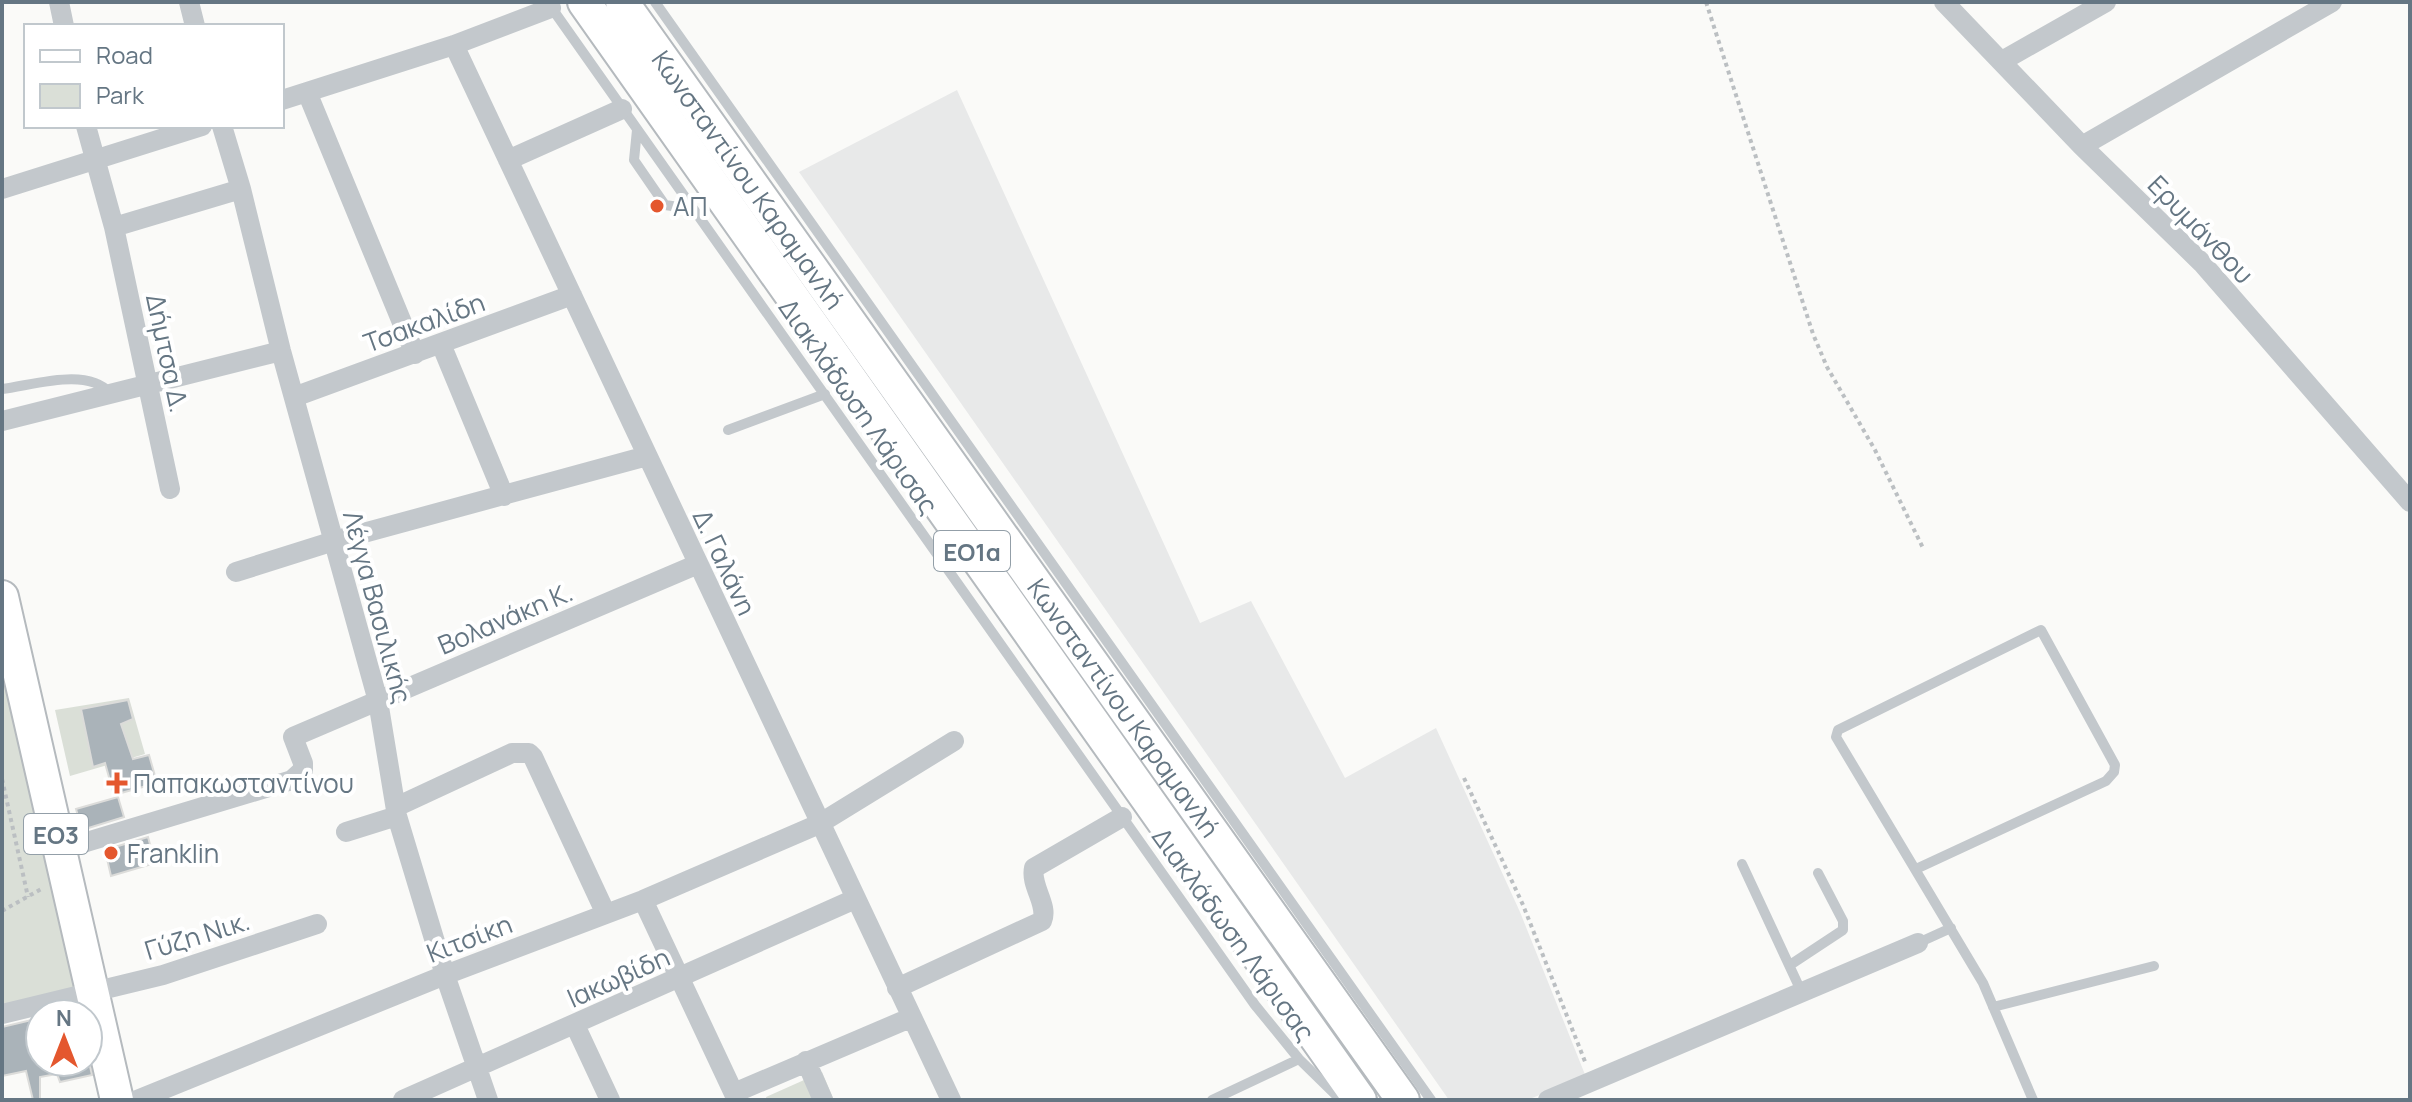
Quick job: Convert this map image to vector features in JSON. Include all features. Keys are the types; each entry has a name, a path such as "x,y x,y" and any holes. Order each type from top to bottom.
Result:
{"main road":[{"name":"Κωνσταντίνου Καραμανλή","path":"584,2 1360,1100"},
{"name":"Κωνσταντίνου Καραμανλή","path":"622,2 1403,1100"},
{"name":"ΕΟ3","path":"2,597 9,660 62,862 117,1100"}],"street":[{"path":"59,2 64,24"},
{"path":"189,2 194,24"},
{"name":"Ερυμάνθου","path":"1944,2 2082,146 2202,263 2410,502"},
{"path":"2002,61 2106,2"},
{"path":"2082,146 2332,2"},
{"path":"284,99 454,45 549,5"},
{"name":"Δ. Γαλάνη","path":"454,45 951,1100"},
{"path":"307,92 415,354"},
{"path":"508,160 622,109"},
{"name":"Δήμτσα Δ.","path":"86,128 114,227 170,489"},
{"path":"2,189 196,128"},
{"name":"Λέγγα Βασιλικής","path":"223,128 378,701 397,811 445,975 488,1100"},
{"path":"114,227 241,189"},
{"name":"Τσακαλίδη","path":"294,397 572,295"},
{"path":"441,344 504,496"},
{"path":"2,421 281,351"},
{"path":"236,572 334,541 647,456"},
{"name":"Βολανάκη Κ.","path":"62,862 292,780 303,770 303,763 291,738 698,564"},
{"name":"Κιτσίκη","path":"137,1100 445,975 643,900 819,824 954,741"},
{"path":"346,832 397,811 512,753 529,753 606,914"},
{"path":"897,988 1042,921 1044,913 1033,876 1034,868 1122,817"},
{"name":"Ιακωβίδη","path":"403,1100 855,899"},
{"path":"643,900 735,1096 806,1061 910,1018"},
{"name":"Γύζη Νικ.","path":"2,1014 163,975 317,924"},
{"path":"1548,1100 1918,943"},
{"path":"575,1025 610,1100"},
{"path":"806,1061 823,1100"}],"lane":[{"path":"655,2 1431,1100"},
{"name":"Διακλάδωση Λάρισας","path":"549,5 1255,1005 1299,1059 1341,1100"},
{"path":"637,130 634,160 665,205 693,209"},
{"path":"2,389 87,379 103,384 112,395"},
{"path":"728,430 825,394"},
{"path":"1916,869 2106,781 2114,772 2115,765 2041,630 1837,733 1837,742 1983,983 2033,1100"},
{"path":"1742,864 1802,994"},
{"path":"1790,965 1843,930 1843,921 1818,873"},
{"path":"1918,943 1951,928"},
{"path":"1993,1007 2154,966"},
{"path":"1212,1100 1299,1059"}],"path":[{"path":"1706,2 1813,334 1827,367 1875,450 1923,548"},
{"path":"1464,778 1523,905 1593,1081"},
{"path":"2,779 28,897"},
{"path":"2,911 28,897 62,862"}],"shaded area":[{"path":"957,90 1200,623 1251,601 1345,778 1436,728 1520,912 1586,1077 1527,1100 1449,1100 799,172"}],"green space":[{"path":"6,670 80,990 49,998 24,998 24,1004 2,1010 2,671"},
{"path":"129,698 145,754 70,776 55,710"},
{"path":"822,1072 834,1100 767,1100 766,1097"}],"building":[{"path":"128,700 133,719 121,724 133,759 149,755 157,783 114,795 105,763 93,767 81,709"},
{"path":"118,797 124,817 82,830 76,809"},
{"path":"148,837 155,863 111,876 105,850"},
{"path":"24,1022 24,1071 2,1076 2,1027"},
{"path":"28,1078 40,1078 40,1100 33,1100"}],"place":[{"name":"ΑΠ","path":"657,206"},
{"name":"Παπακωσταντίνου","path":"117,783"},
{"name":"Franklin","path":"111,853"}]}
